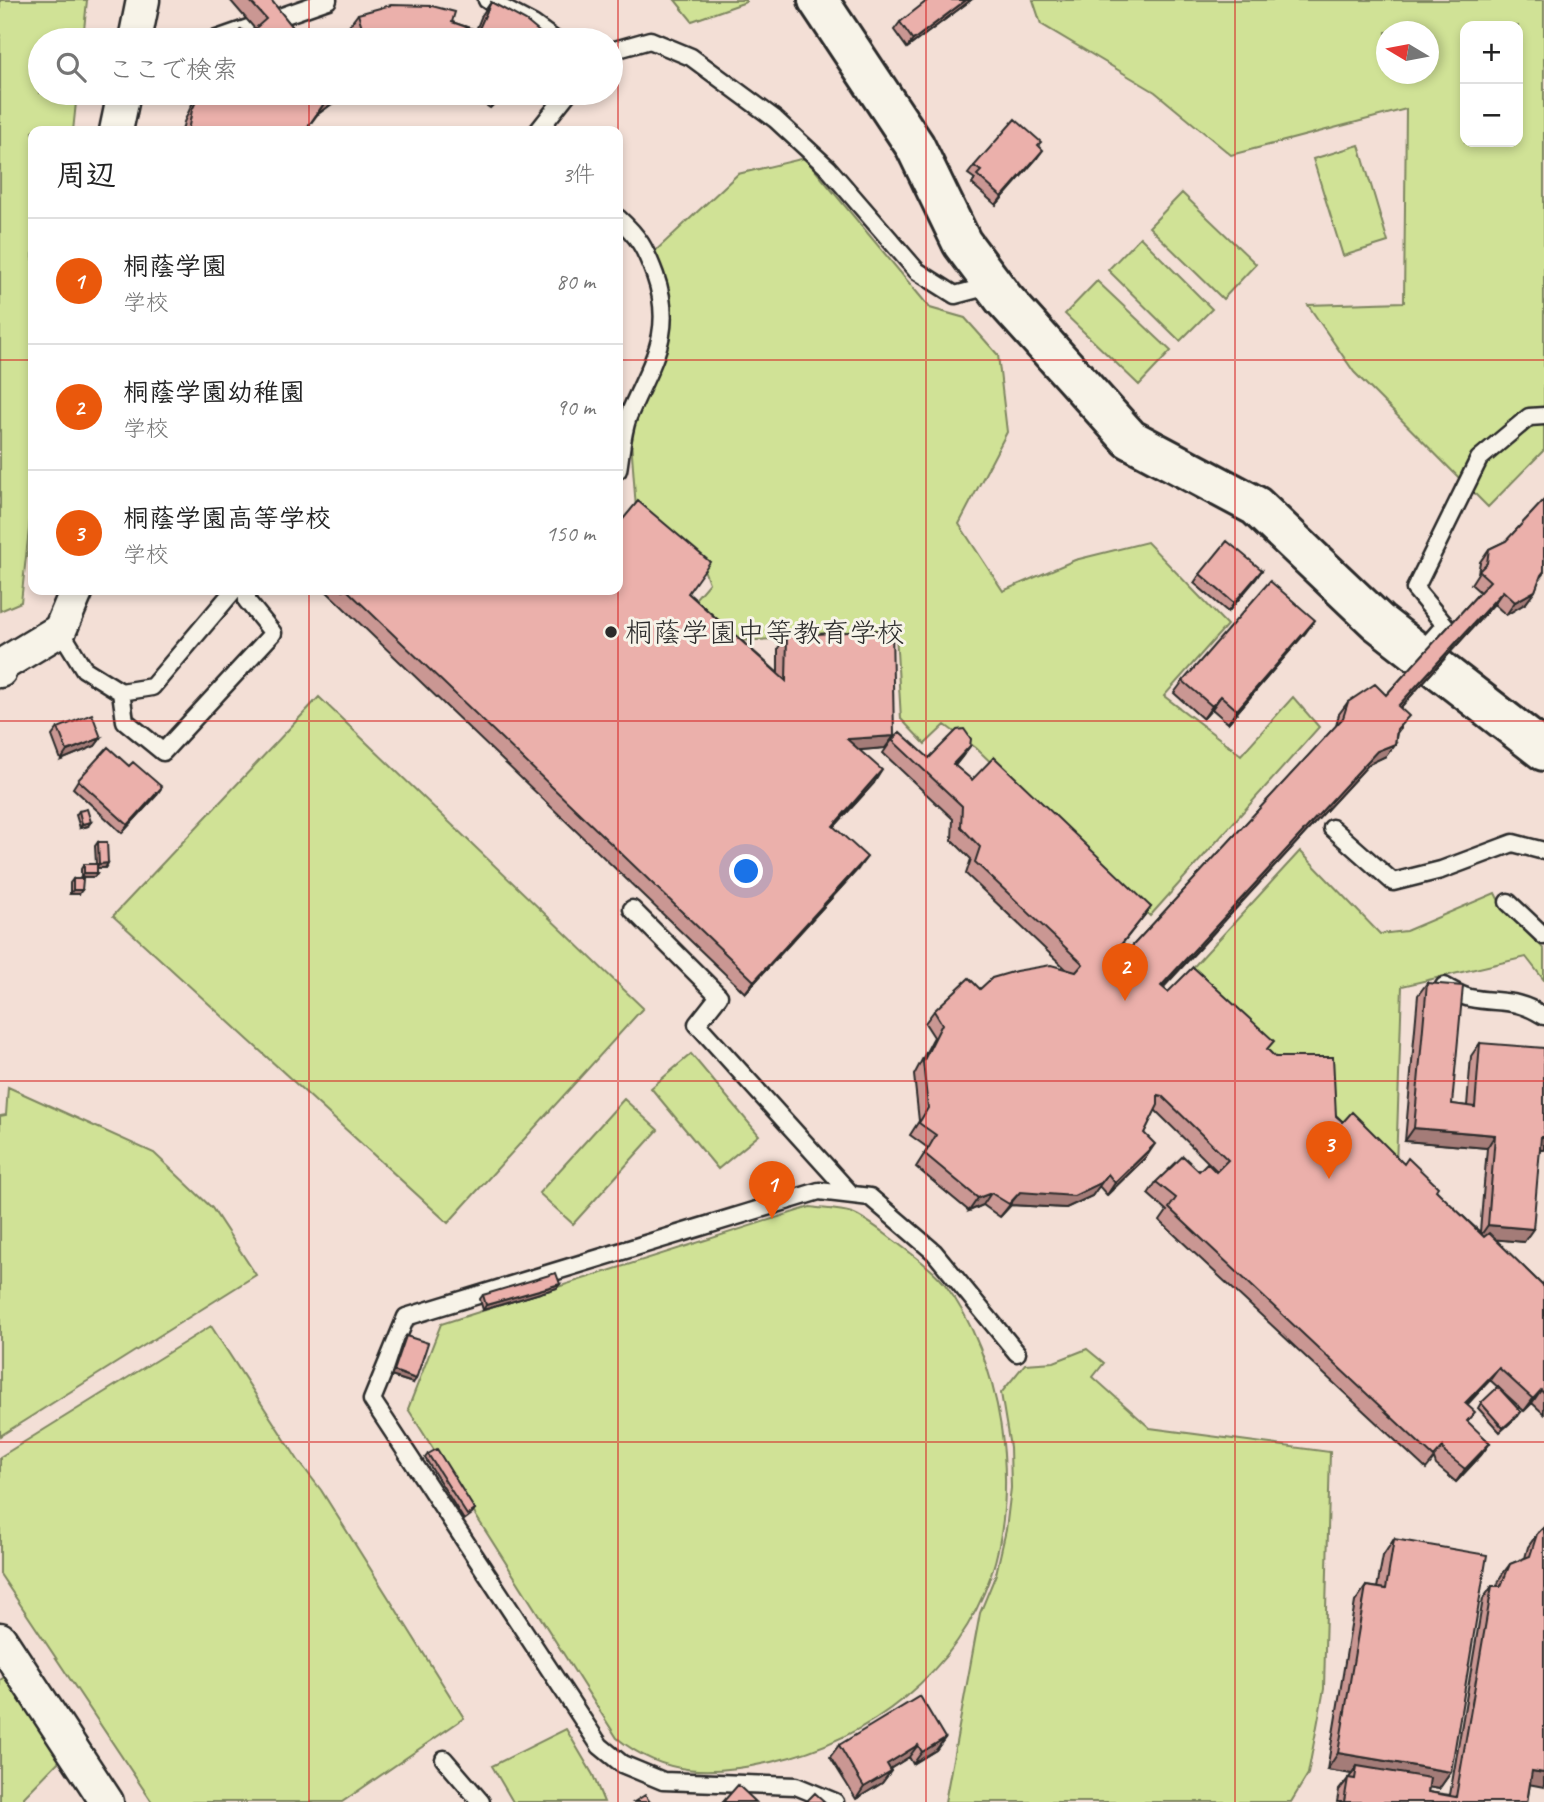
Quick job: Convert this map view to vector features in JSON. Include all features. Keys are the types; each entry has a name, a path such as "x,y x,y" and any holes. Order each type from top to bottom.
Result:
{"street":[{"path":"137,28 143,0"},
{"path":"818,0 915,146 962,243 993,285 1130,439 1256,506 1378,622 1544,751"},
{"path":"117,126 121,105"},
{"path":"5,659 60,630 75,595"},
{"path":"0,1639 107,1802"}],"lane":[{"path":"249,28 328,0"},
{"path":"487,0 538,28"},
{"path":"623,48 650,40 691,57 775,119 828,168 917,271 955,295 993,285"},
{"path":"542,126 559,105"},
{"path":"623,222 641,238 665,303 662,335 647,377 627,420 623,442"},
{"path":"1418,655 1446,625 1415,589 1479,459 1529,417 1544,416"},
{"path":"60,630 84,669 121,692 152,687 230,595"},
{"path":"121,692 125,721 163,752 273,634 247,601 247,595"},
{"path":"1332,828 1393,882 1441,870 1513,843 1544,851"},
{"path":"1508,902 1544,936"},
{"path":"632,909 719,996 697,1024 852,1195"},
{"path":"1444,986 1469,998 1503,999 1528,1006 1544,1016"},
{"path":"835,1802 796,1786 663,1781 622,1764 600,1746 372,1400 406,1317 819,1191 870,1197 934,1252 1017,1353"},
{"path":"444,1759 481,1802"}],"green space":[{"path":"0,0 87,0 84,28 28,28 28,105 76,105 74,126 28,126 28,538 21,602 0,611"},
{"path":"675,0 746,0 746,2 692,21"},
{"path":"1033,0 1544,0 1544,450 1488,507 1354,372 1308,305 1404,302 1406,109 1231,155 1155,92 1041,24"},
{"path":"1359,145 1388,242 1343,256 1313,159"},
{"path":"805,158 930,308 965,318 998,355 1007,432 959,524 1003,591 1075,560 1147,542 1227,625 1164,696 1241,755 1293,697 1319,727 1150,916 976,748 945,725 925,744 901,719 896,633 735,641 690,605 709,583 705,572 636,509 630,426 669,326 652,254 738,174"},
{"path":"1182,193 1256,264 1223,299 1149,227"},
{"path":"1140,237 1212,309 1180,341 1108,270"},
{"path":"1097,281 1171,351 1139,385 1065,314"},
{"path":"319,697 643,1008 448,1223 113,916"},
{"path":"1300,851 1380,934 1406,931 1495,893 1502,907 1526,916 1535,938 1544,950 1544,980 1526,957 1402,986 1396,1166 1351,1121 1334,1121 1266,1063 1186,975"},
{"path":"691,1054 759,1135 718,1169 651,1088"},
{"path":"8,1087 154,1153 212,1208 256,1275 0,1436 0,1116 6,1115"},
{"path":"624,1099 658,1130 573,1224 539,1193"},
{"path":"810,1207 852,1213 872,1224 932,1271 944,1283 964,1314 980,1348 1001,1424 1005,1464 1000,1540 991,1575 976,1610 956,1642 932,1671 905,1697 875,1719 807,1752 771,1762 709,1770 672,1766 635,1751 617,1738 408,1409 441,1324"},
{"path":"211,1326 298,1460 321,1490 464,1718 342,1802 152,1802 0,1574 0,1457"},
{"path":"1087,1349 1104,1363 1093,1377 1150,1428 1330,1452 1324,1689 1308,1774 1291,1802 945,1802 980,1613 996,1574 1006,1530 1011,1488 1010,1447 1001,1393 1025,1364 1054,1362"},
{"path":"14,1671 65,1755 24,1797 25,1802 0,1802 0,1680"},
{"path":"566,1729 593,1775 604,1802 513,1802 492,1766"}],"building":[{"path":"249,0 271,0 293,28 256,28 266,19"},
{"path":"928,0 966,0 913,40 900,22"},
{"path":"491,2 534,28 479,28"},
{"path":"391,5 432,6 455,12 452,22 469,28 362,28 358,14"},
{"path":"194,105 323,105 308,126 189,126"},
{"path":"1015,119 1041,142 1038,145 1043,150 1002,197 977,175 981,171 974,166"},
{"path":"1544,500 1544,571 1535,591 1515,602 1503,591 1398,706 1409,716 1397,729 1395,744 1377,751 1161,986 1168,992 1193,967 1274,1041 1267,1049 1275,1057 1333,1057 1336,1116 1343,1122 1352,1112 1404,1164 1408,1158 1484,1237 1489,1233 1544,1287 1544,1394 1541,1390 1533,1399 1499,1368 1465,1403 1475,1412 1467,1421 1490,1443 1465,1469 1445,1453 1443,1447 1434,1457 1169,1208 1176,1198 1156,1182 1183,1156 1199,1171 1207,1163 1216,1172 1228,1160 1162,1096 1158,1095 1158,1105 1144,1133 1155,1144 1115,1183 1108,1174 1101,1183 1074,1196 1020,1192 1009,1204 991,1193 978,1198 925,1154 936,1135 919,1123 928,1108 923,1062 942,1024 934,1011 969,978 980,989 992,978 1016,971 1051,965 1076,972 1083,964 975,862 980,847 961,827 962,806 892,740 900,732 929,758 957,730 964,729 971,739 970,746 953,764 972,780 994,757 1151,907 1119,947 1125,954 1343,718 1348,702 1375,684 1386,695 1490,581 1479,571 1487,563 1489,549 1506,541"},
{"path":"638,501 710,562 688,593 786,681 787,636 892,629 894,736 847,739 882,770 833,826 867,857 754,981 352,595 623,595 623,519"},
{"path":"1227,541 1262,570 1234,603 1200,574"},
{"path":"1270,581 1315,620 1237,710 1221,696 1212,706 1183,681"},
{"path":"92,714 101,738 67,751 58,728"},
{"path":"108,747 129,766 133,762 162,787 128,825 78,780"},
{"path":"87,809 91,822 82,824 79,811"},
{"path":"98,842 107,842 108,863 99,864"},
{"path":"84,864 97,864 97,873 84,873"},
{"path":"73,879 83,879 82,890 73,890"},
{"path":"1427,983 1463,986 1452,1104 1475,1107 1480,1043 1544,1048 1544,1137 1541,1137 1533,1229 1488,1225 1495,1135 1414,1128"},
{"path":"556,1273 560,1284 486,1305 483,1295"},
{"path":"406,1336 428,1343 416,1379 394,1371"},
{"path":"1498,1387 1521,1412 1503,1428 1481,1403"},
{"path":"437,1449 475,1510 467,1515 428,1454"},
{"path":"1544,1527 1544,1773 1532,1771 1527,1802 1344,1802 1348,1778 1355,1779 1357,1766 1430,1778 1428,1792 1456,1797 1492,1586 1501,1586 1510,1564 1530,1556 1537,1534"},
{"path":"1394,1539 1487,1555 1451,1772 1338,1753 1366,1586 1386,1589"},
{"path":"920,1696 945,1738 922,1752 918,1745 887,1764 891,1771 864,1787 839,1745"},
{"path":"738,1785 756,1802 723,1802"},
{"path":"815,1793 825,1802 806,1802"},
{"path":"645,1795 650,1802 634,1802"}],"place":[{"name":"桐蔭学園中等教育学校","path":"611,632"},
{"name":"桐蔭学園幼稚園","path":"1125,1001"},
{"name":"桐蔭学園高等学校","path":"1329,1179"},
{"name":"桐蔭学園","path":"772,1219"}]}
